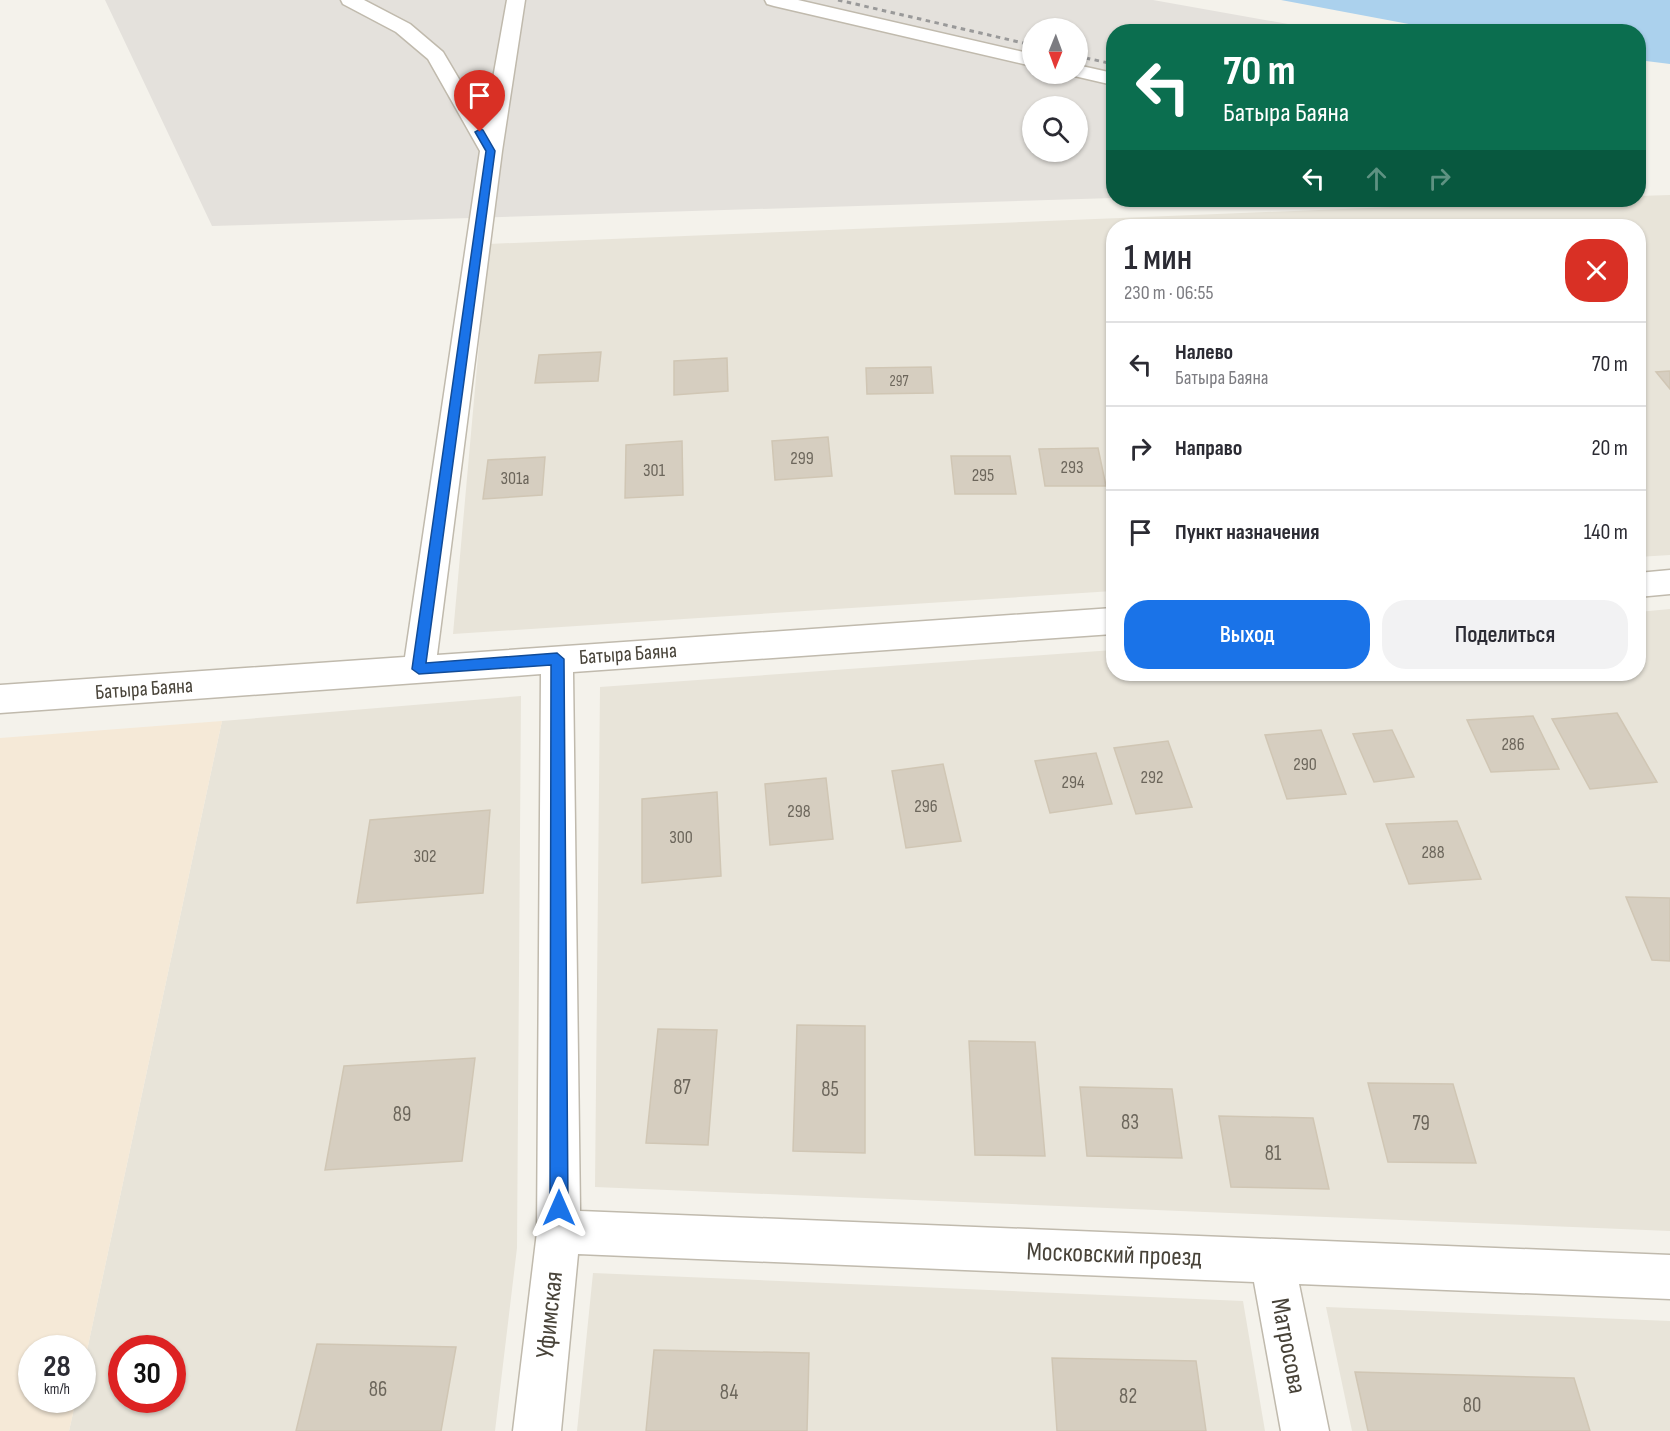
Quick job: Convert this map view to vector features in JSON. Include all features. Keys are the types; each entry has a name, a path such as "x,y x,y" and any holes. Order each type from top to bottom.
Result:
{"street":[{"path":"350,0 403,28 436,56 491,151"},
{"path":"419,669 491,151 516,0"},
{"path":"774,0 1022,58"},
{"path":"1088,73 1106,77"},
{"path":"1646,584 1670,582"},
{"name":"Батыра Баяна","path":"0,699 1106,621"},
{"name":"Уфимская","path":"537,1431 559,1232 557,659"},
{"name":"Московский проезд","path":"559,1232 1670,1277"},
{"name":"Матросова","path":"1272,1261 1305,1431"}],"shaded area":[{"path":"105,0 1153,0 1288,24 1106,24 1106,198 212,226"},
{"path":"1670,195 1670,555 1646,556 1646,219 1106,219 1106,591 453,634 488,244 1390,207 1646,207 1646,196"},
{"path":"1670,609 1670,1231 595,1187 600,687 1106,651 1106,681 1646,681 1646,611"},
{"path":"521,696 517,1248 495,1431 69,1431 73,1413 96,1413 96,1335 90,1335 222,721"},
{"path":"222,721 90,1335 18,1335 18,1413 73,1413 69,1431 0,1431 0,738"},
{"path":"593,1273 1243,1301 1265,1431 577,1431"},
{"path":"1326,1307 1670,1321 1670,1431 1352,1431"}],"water":[{"path":"1281,0 1670,0 1670,64 1646,61 1646,24 1409,24"}],"building":[{"path":"601,352 598,381 535,383 539,355"},
{"path":"727,358 728,391 674,395 674,361"},
{"path":"931,367 933,393 867,394 866,368"},
{"path":"1670,371 1670,389 1656,372"},
{"path":"828,437 832,476 775,480 772,441"},
{"path":"682,441 683,495 625,498 626,445"},
{"path":"1098,448 1106,486 1045,486 1039,449"},
{"path":"951,456 1010,456 1016,494 955,494"},
{"path":"545,457 542,495 483,499 488,460"},
{"path":"1617,713 1657,782 1590,789 1552,719"},
{"path":"1533,716 1559,769 1491,772 1467,720"},
{"path":"1321,730 1346,794 1287,799 1265,735"},
{"path":"1392,730 1414,777 1374,782 1353,734"},
{"path":"1168,741 1192,807 1136,814 1114,748"},
{"path":"1096,753 1112,804 1050,813 1035,761"},
{"path":"943,764 961,841 906,848 892,771"},
{"path":"826,778 833,839 770,845 765,784"},
{"path":"717,792 721,876 642,883 642,799"},
{"path":"490,810 483,893 357,903 370,820"},
{"path":"1457,821 1481,879 1409,884 1386,824"},
{"path":"1626,897 1670,898 1670,961 1652,960"},
{"path":"797,1025 865,1026 865,1153 793,1151"},
{"path":"658,1029 717,1030 708,1145 646,1143"},
{"path":"969,1041 1035,1042 1045,1156 975,1155"},
{"path":"475,1058 462,1161 325,1170 344,1066"},
{"path":"1368,1083 1453,1084 1476,1163 1388,1162"},
{"path":"1080,1087 1172,1089 1182,1158 1087,1156"},
{"path":"1219,1116 1313,1118 1329,1189 1231,1187"},
{"path":"317,1344 456,1347 441,1431 296,1431"},
{"path":"654,1350 809,1353 807,1431 646,1431"},
{"path":"1052,1358 1196,1361 1206,1431 1057,1431"},
{"path":"1355,1372 1574,1378 1590,1431 1368,1431"}],"railway":[{"path":"838,0 1022,43"},
{"path":"1088,58 1106,62"}],"route":[{"path":"480,132 491,151 419,669 557,659 559,1208"}]}
